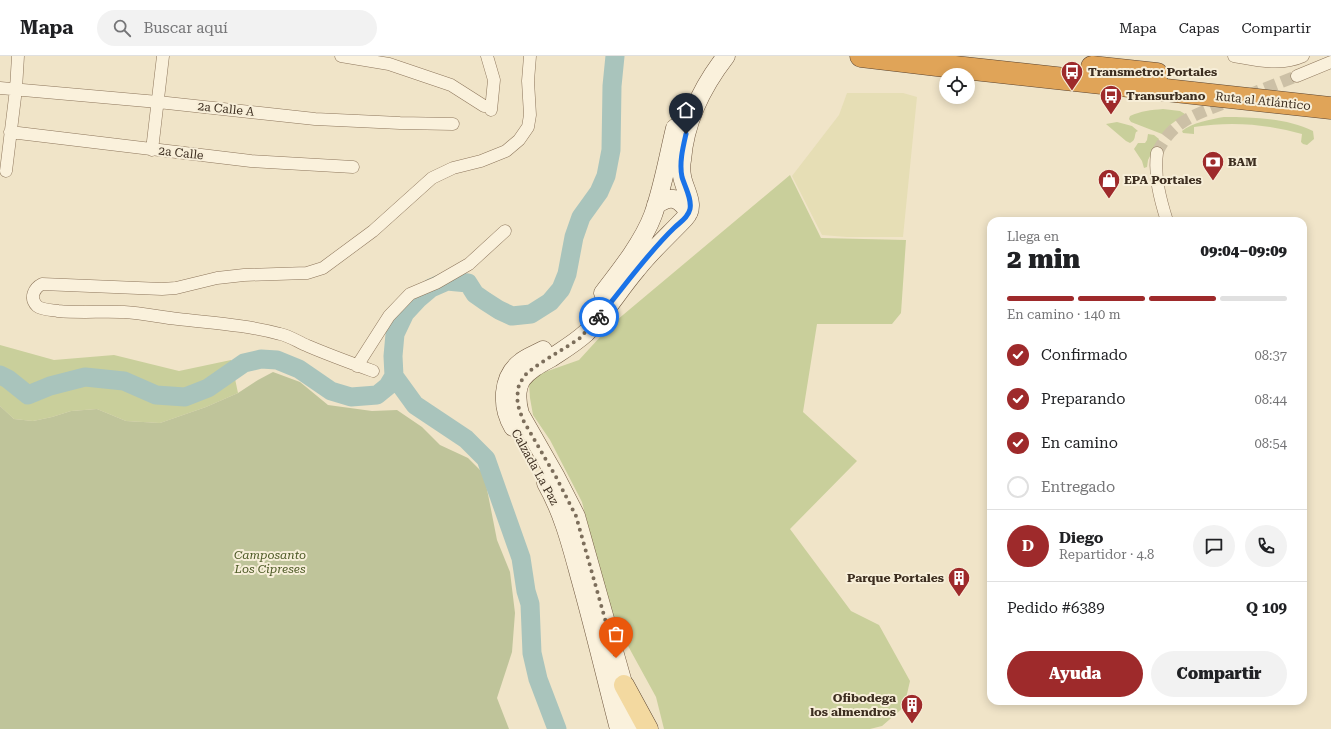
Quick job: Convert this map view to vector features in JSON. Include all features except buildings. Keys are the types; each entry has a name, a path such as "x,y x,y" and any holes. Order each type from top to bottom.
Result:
{"highway":[{"name":"Ruta al Atlántico","path":"861,56 1327,106"},
{"name":"Ruta al Atlántico","path":"990,56 1327,106"}],"main road":[{"name":"Calzada La Paz","path":"619,729 587,601 563,518 548,487 511,424 505,402 505,392 508,379 520,362 547,348 566,335 604,292 643,236 653,215 681,110 691,89 714,56"},
{"path":"689,212 690,202 682,176 681,162 686,134 701,93 714,71 726,56"},
{"path":"656,205 668,199 674,199 680,201 689,212"},
{"name":"Calzada La Paz","path":"636,729 576,516 562,488 520,414 518,391 522,380 531,370 569,346 587,332 637,269 674,228 686,218 689,212"},
{"path":"624,685 648,729"}],"street":[{"path":"6,171 16,89 18,56"},
{"path":"152,150 163,56"},
{"path":"341,56 389,64 450,84 488,108 494,80 488,56"},
{"path":"373,371 357,366 282,334 251,328 126,312 69,312 41,308 37,306 33,294 36,288 42,284 162,289 176,288 217,278 244,275 307,273 322,268 373,231 432,178 453,168 481,161 506,151 519,140 528,127 530,115 528,80 530,56"},
{"path":"1234,56 1274,61 1303,56"},
{"path":"1297,76 1331,62"},
{"name":"2a Calle A","path":"0,88 158,102 315,119 453,124"},
{"name":"2a Calle","path":"10,132 251,161 353,167"},
{"path":"1157,153 1157,181 1166,217"},
{"path":"357,366 389,316 410,294 436,283 469,264 505,231"}],"shaded area":[{"path":"847,93 903,93 917,97 903,237 847,237 822,235 792,176 839,115"}],"green space":[{"path":"1163,109 1180,111 1185,114 1170,125 1162,134 1131,122 1129,119 1130,116 1138,113"},
{"path":"1224,117 1270,119 1292,123 1313,131 1314,139 1307,145 1301,142 1302,134 1249,124 1222,124 1194,127 1194,134 1183,133 1182,131 1186,128 1208,120"},
{"path":"1117,122 1132,126 1138,131 1136,132 1132,142 1130,143 1126,141 1106,124"},
{"path":"1148,134 1154,135 1159,139 1148,160 1147,167 1144,168 1142,161 1134,149 1138,143 1145,143"},
{"path":"790,175 821,238 906,240 901,313 892,324 817,324 803,412 857,461 790,529 851,611 879,625 910,681 904,707 882,726 870,729 664,729 656,697 610,613 582,502 550,440 533,415 529,384 542,373 579,360 611,325"},
{"path":"0,345 54,360 114,355 179,371 231,360 238,393 206,407 160,423 126,421 97,409 71,411 33,421 14,419 0,406"},
{"name":"Camposanto Los Cipreses","path":"273,372 300,382 328,405 372,411 397,410 422,427 440,445 468,458 484,474 497,540 510,572 515,613 512,652 497,698 509,729 0,729 0,406 14,419 33,421 71,411 97,409 126,421 160,423 206,407 238,393"}],"waterway":[{"path":"557,729 538,679 532,653 530,604 526,591 521,558 486,459 466,439 415,405 394,376 393,356 395,334 405,313 431,288 447,281 468,283 475,294 499,310 512,316 531,314 550,302 561,289 567,274 574,237 581,217 599,192 606,176 611,150 612,86 615,56"},
{"path":"0,375 8,379 28,395 50,386 85,377 124,381 156,395 185,397 208,388 244,363 261,359 277,360 299,369 331,391 351,397 377,395 388,386 394,376"}],"tunnel":[{"path":"1248,95 1297,76"},
{"path":"1157,153 1163,142 1179,125 1197,114 1230,101"}],"way so far":[{"path":"599,317 587,332 579,339 527,373 519,384 517,398 520,414 523,420 556,477 576,516 616,658"}],"place":[{"name":"Transmetro: Portales","path":"1072,92"},
{"name":"Transurbano","path":"1111,116"},
{"name":"BAM","path":"1213,182"},
{"name":"EPA Portales","path":"1109,200"},
{"name":"Parque Portales","path":"959,598"},
{"name":"Ofibodega los almendros","path":"912,724"}],"route":[{"path":"599,317 654,249 686,218 689,212 690,202 682,176 681,162 686,134"}]}
